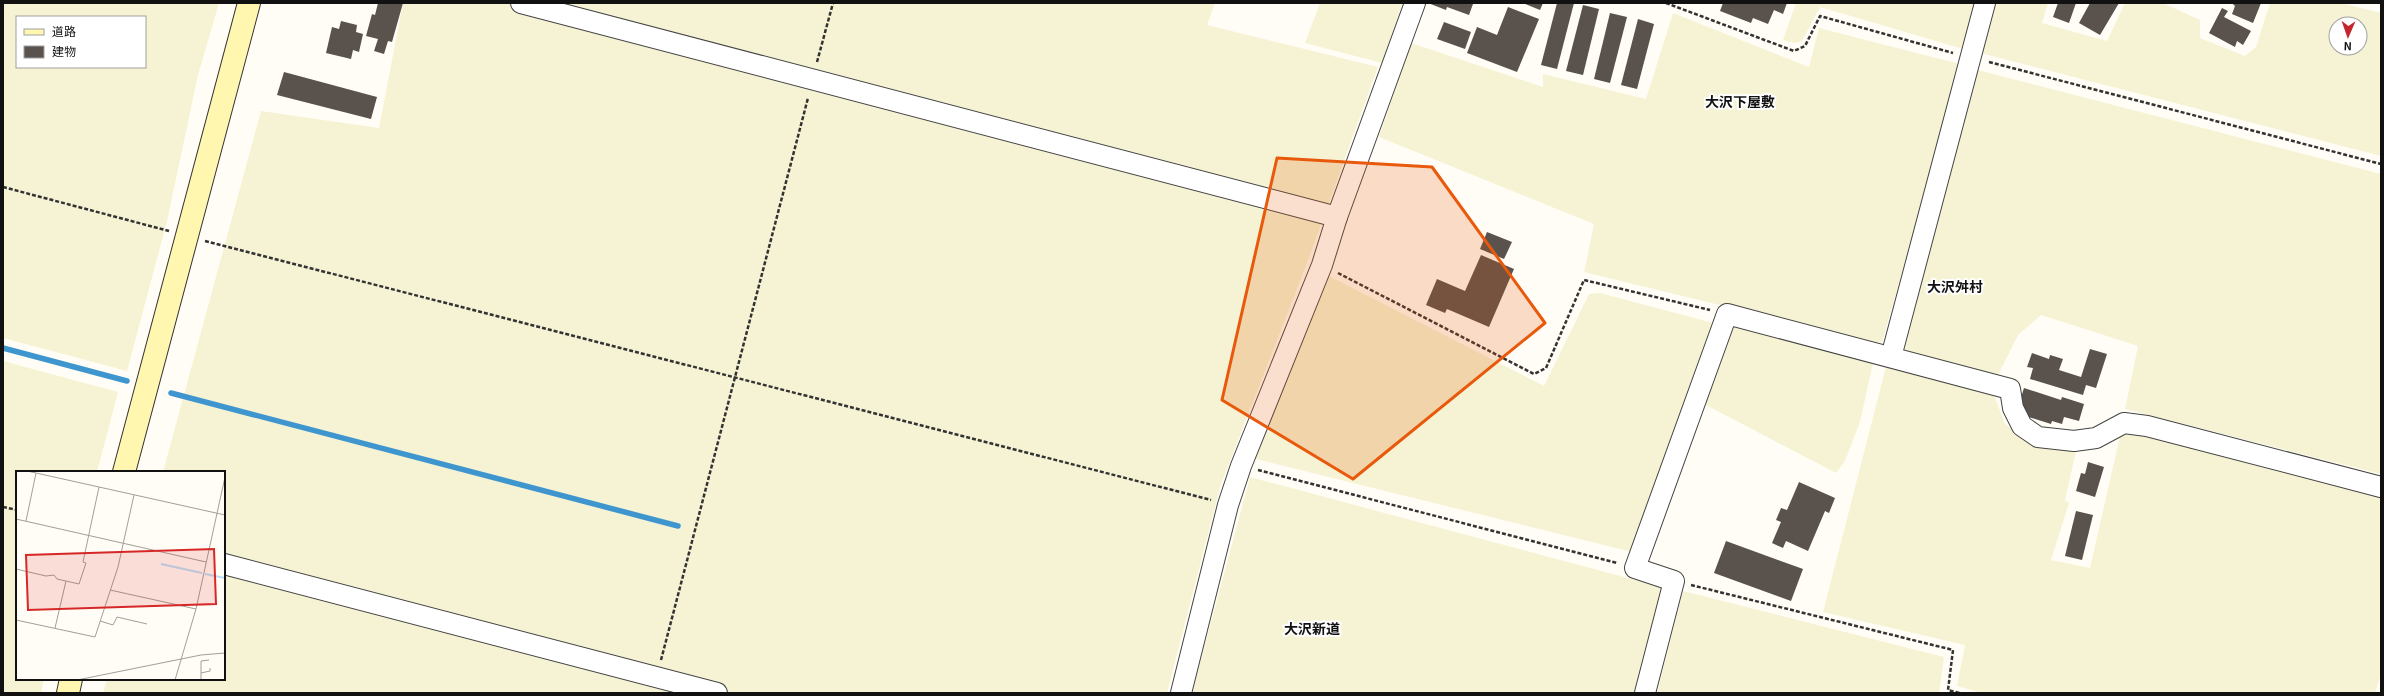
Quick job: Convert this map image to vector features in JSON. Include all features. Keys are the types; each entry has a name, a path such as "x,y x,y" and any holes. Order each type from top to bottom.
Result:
{"street":[{"path":"124,471 185,236 249,3"},
{"path":"521,3 1337,217"},
{"path":"1180,693 1228,504 1241,466 1322,265 1337,217 1415,3"},
{"path":"1891,358 1985,3"},
{"path":"1646,693 1674,581 1635,568 1726,314 2010,389 2013,408 2022,426 2038,437 2074,441 2096,438 2124,423 2147,426 2381,487"},
{"path":"225,564 717,693"},
{"path":"68,693 71,680"}],"path":[{"path":"656,677 833,3"},
{"path":"1666,3 1794,51 1805,46 1820,16 1970,57 2381,164"},
{"path":"3,187 185,236 1228,504"},
{"path":"1322,265 1534,374 1546,368 1584,280 1726,314"},
{"path":"1241,466 1635,568"},
{"path":"3,507 16,510"},
{"path":"1674,581 1953,650 1948,690 1960,693"}],"highlighted area":[{"path":"1277,158 1432,167 1545,323 1353,479 1222,400"}],"shaded area":[{"path":"3,3 219,3 198,75 167,221 127,371 3,338"},
{"path":"403,3 1215,3 1207,25 1378,67 1309,258 1221,484 1167,693 103,693 107,680 225,680 225,471 163,471 261,111 379,128"},
{"path":"1320,3 1402,3 1382,63 1305,43"},
{"path":"1796,3 1976,3 1963,49 1820,7 1802,41 1795,43 1783,40"},
{"path":"1994,3 2048,3 2042,23 2107,41 2125,3 2163,3 2200,20 2200,38 2245,56 2256,47 2270,3 2341,3 2381,13 2381,156 1980,53"},
{"path":"1673,13 1809,67 1819,28 1956,63 1960,70 1882,342 1875,343 1584,272 1594,224 1379,137 1411,43 1543,87 1543,74 1646,99"},
{"path":"1978,70 2381,174 2381,474 2125,409 2138,346 2041,315 2018,335 1998,375 1905,352 1903,340"},
{"path":"1327,275 1544,386 1589,294 1600,293 1713,323 1632,552 1252,458"},
{"path":"1732,325 1873,363 1860,422 1845,461 1836,473 1704,404"},
{"path":"3,361 118,392 97,471 16,471 16,680 44,680 41,693 3,693"},
{"path":"1887,363 1993,392 2005,424 2031,443 2076,451 2065,500 2069,503 2051,560 2090,568 2121,432 2129,431 2381,495 2381,674 2375,693 1982,693 1957,686 1965,645 1823,612"},
{"path":"1250,477 1665,588 1638,693 1192,693"},
{"path":"1683,591 1944,657 1939,693 1657,693"}],"building":[{"path":"378,3 403,3 392,42 388,41 384,54 374,51 378,39 366,36 372,14 375,15"},
{"path":"1428,3 1473,4 1469,15 1447,7 1446,10"},
{"path":"1523,3 1543,3 1540,10"},
{"path":"1557,3 1574,3 1557,69 1541,65"},
{"path":"1723,3 1787,3 1783,14 1774,10 1768,24 1753,18 1751,23 1720,11"},
{"path":"2058,3 2076,3 2069,23 2053,17"},
{"path":"2090,3 2119,3 2100,35 2079,23"},
{"path":"2232,3 2261,3 2253,23 2232,14 2235,6"},
{"path":"1583,5 1599,9 1583,75 1566,71"},
{"path":"1508,7 1539,19 1517,72 1467,53 1477,27 1497,35"},
{"path":"2222,8 2228,11 2224,17 2251,31 2243,45 2237,41 2235,47 2209,33"},
{"path":"1610,13 1627,17 1610,83 1594,79"},
{"path":"1638,19 1654,24 1637,89 1621,85"},
{"path":"341,21 357,25 356,32 363,34 359,52 353,50 351,59 326,53 332,27 339,29"},
{"path":"1444,22 1471,32 1465,49 1437,39"},
{"path":"284,72 377,97 371,119 277,95"},
{"path":"1487,232 1512,242 1504,259 1480,249"},
{"path":"1481,255 1514,269 1489,327 1447,309 1445,313 1426,305 1437,279 1465,291"},
{"path":"2090,349 2107,354 2096,388 2086,385 2083,395 2030,379 2033,368 2027,367 2032,353 2049,359 2050,355 2063,359 2059,370 2081,377"},
{"path":"2024,388 2061,400 2062,397 2084,404 2079,421 2064,417 2062,424 2052,421 2051,424 2016,413"},
{"path":"2088,462 2104,467 2095,497 2076,491 2081,473 2085,474"},
{"path":"1799,482 1835,498 1829,513 1825,511 1808,551 1786,541 1783,548 1772,543 1781,522 1776,520 1781,508 1787,510"},
{"path":"2076,511 2093,515 2082,560 2065,556"},
{"path":"1726,541 1803,569 1791,601 1714,573"}],"waterway":[{"path":"3,348 127,381"},
{"path":"171,393 678,526"}],"district":[{"name":"大沢下屋敷","path":"1740,101"},
{"name":"大沢舛村","path":"1955,286"},
{"name":"大沢新道","path":"1312,628"}]}
